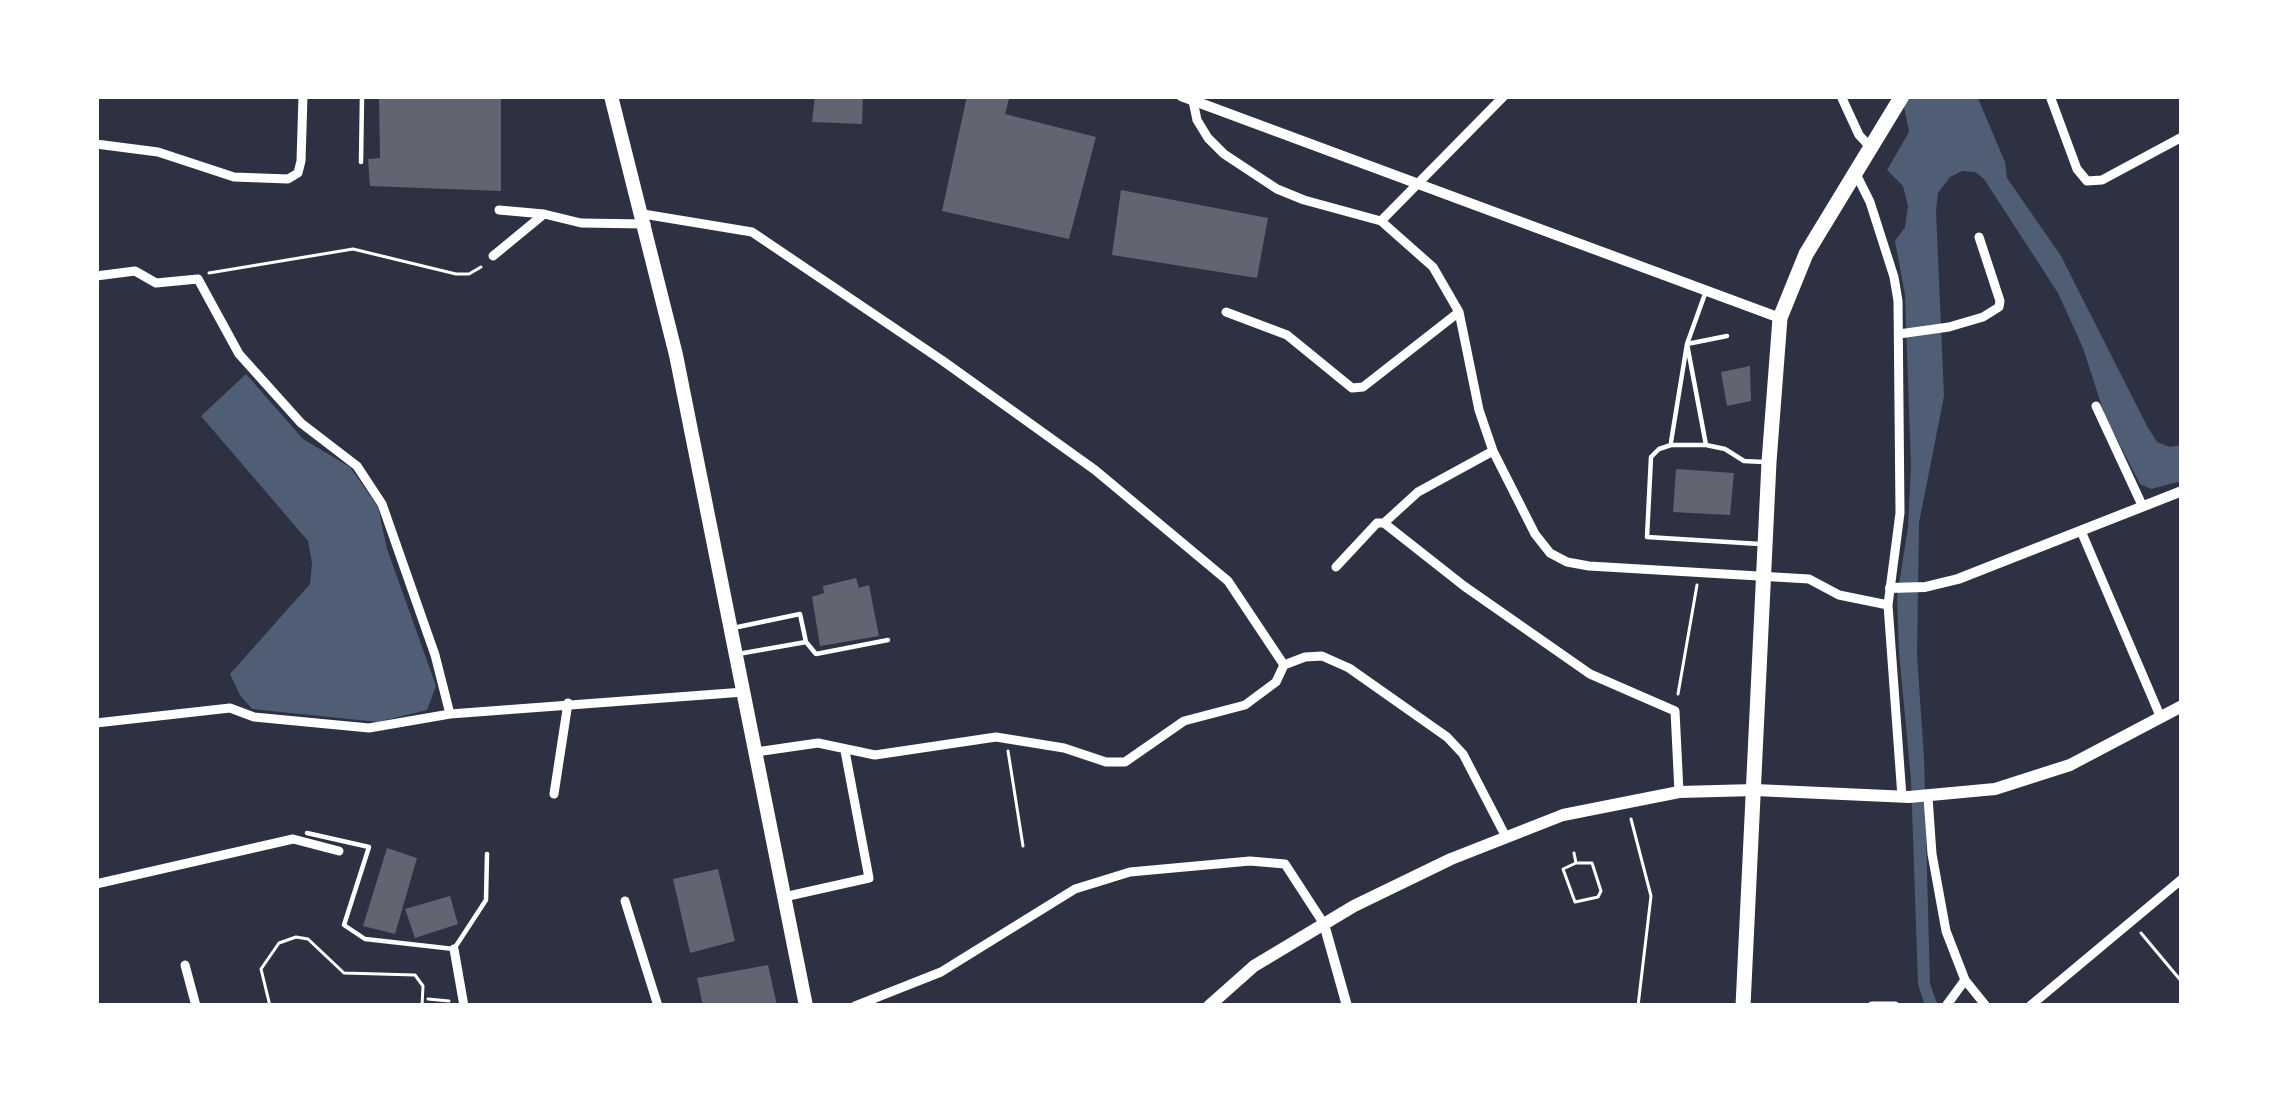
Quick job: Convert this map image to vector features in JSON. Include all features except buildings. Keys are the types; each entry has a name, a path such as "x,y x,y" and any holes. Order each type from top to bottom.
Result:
{"highway":[{"path":"1743,1006 1780,318 1806,254 1899,102"}],"main road":[{"path":"611,96 644,219 733,628 806,1006"},
{"path":"1210,1006 1254,966 1400,881 1563,815 1679,792 1755,790 1916,797 2024,782 2070,765 2182,706"}],"street":[{"path":"96,144 158,152 233,178 295,178 301,161 303,96"},
{"path":"1381,221 1504,96"},
{"path":"1840,96 1859,135 1872,149"},
{"path":"2050,96 2077,170 2087,181 2102,180 2182,137"},
{"path":"1187,98 1780,318"},
{"path":"1187,98 1208,138 1224,154 1277,189 1381,221 1433,267 1459,312 1479,410 1493,451 1535,534 1550,553 1588,566 1809,579 1839,595 1888,605"},
{"path":"1856,174 1894,277 1902,334 1900,513 1894,588 1888,605 1916,797 1946,931 1965,980 1986,1006"},
{"path":"499,210 581,223 664,214 752,232 1095,470 1228,581 1284,664"},
{"path":"493,256 544,214"},
{"path":"1902,334 1949,327 1999,307 1979,237"},
{"path":"96,276 136,271 156,283 198,279 239,354 301,423 357,466 382,504 443,680 450,714"},
{"path":"1226,312 1287,335 1352,388 1363,387 1459,312"},
{"path":"2096,406 2142,505"},
{"path":"1384,523 1418,492 1493,451"},
{"path":"1894,588 1958,579 2182,490"},
{"path":"1336,567 1377,523 1384,523 1590,674 1675,711 1679,792"},
{"path":"2081,531 2161,718"},
{"path":"756,752 818,742 875,754 1006,737 1106,762 1125,762 1184,721 1245,705 1276,682 1284,664 1322,656 1339,662 1448,736 1463,754 1506,836"},
{"path":"96,723 230,708 254,717 369,728 450,714 744,692"},
{"path":"554,794 568,704"},
{"path":"783,897 869,878 845,751"},
{"path":"96,885 293,839 339,851"},
{"path":"855,1006 941,972 1075,890 1130,872 1250,861 1285,864 1324,924 1347,1006"},
{"path":"2030,1006 2182,879"},
{"path":"626,901 658,1006"},
{"path":"454,949 464,1006"},
{"path":"184,964 196,1006"},
{"path":"1947,1006 1965,980"},
{"path":"1872,1006 1895,1006"}],"lane":[{"path":"361,162 362,96"},
{"path":"1671,445 1687,344 1706,291"},
{"path":"1687,344 1727,336"},
{"path":"1687,344 1706,446"},
{"path":"1765,544 1647,537 1651,457 1671,445 1706,446 1725,448 1744,460 1769,462"},
{"path":"733,628 800,614 806,642 817,653 888,640"},
{"path":"738,654 806,642"},
{"path":"308,833 369,847 344,925 365,939 454,949 486,900 487,854"}],"path":[{"path":"198,279 202,274 353,249 456,274 477,270 493,256"},
{"path":"1675,711 1699,571"},
{"path":"1006,737 1023,846"},
{"path":"1626,800 1651,896 1638,1006"},
{"path":"1574,854 1576,862"},
{"path":"1590,860 1598,897 1575,902 1563,869 1576,862 1590,860"},
{"path":"2131,922 2182,982"},
{"path":"270,1006 261,969 279,943 296,937 308,939 344,974 415,975 426,999 422,1006"},
{"path":"426,999 452,1001 451,1006"}],"water":[{"path":"1902,96 1977,96 2005,162 2007,178 2061,256 2147,426 2157,442 2182,445 2182,481 2151,489 2140,484 2105,416 2083,348 2058,293 1984,179 1962,171 1950,177 1938,193 1936,210 1944,396 1919,523 1917,656 1930,984 1938,1006 1925,1006 1918,984 1911,779 1899,653 1897,597 1911,467 1905,295 1895,241 1905,227 1908,206 1903,186 1887,170 1909,132"},
{"path":"246,374 303,439 350,467 378,507 387,549 436,686 427,710 378,722 252,709 240,695 230,674 310,584 312,563 308,541 201,416"}]}
